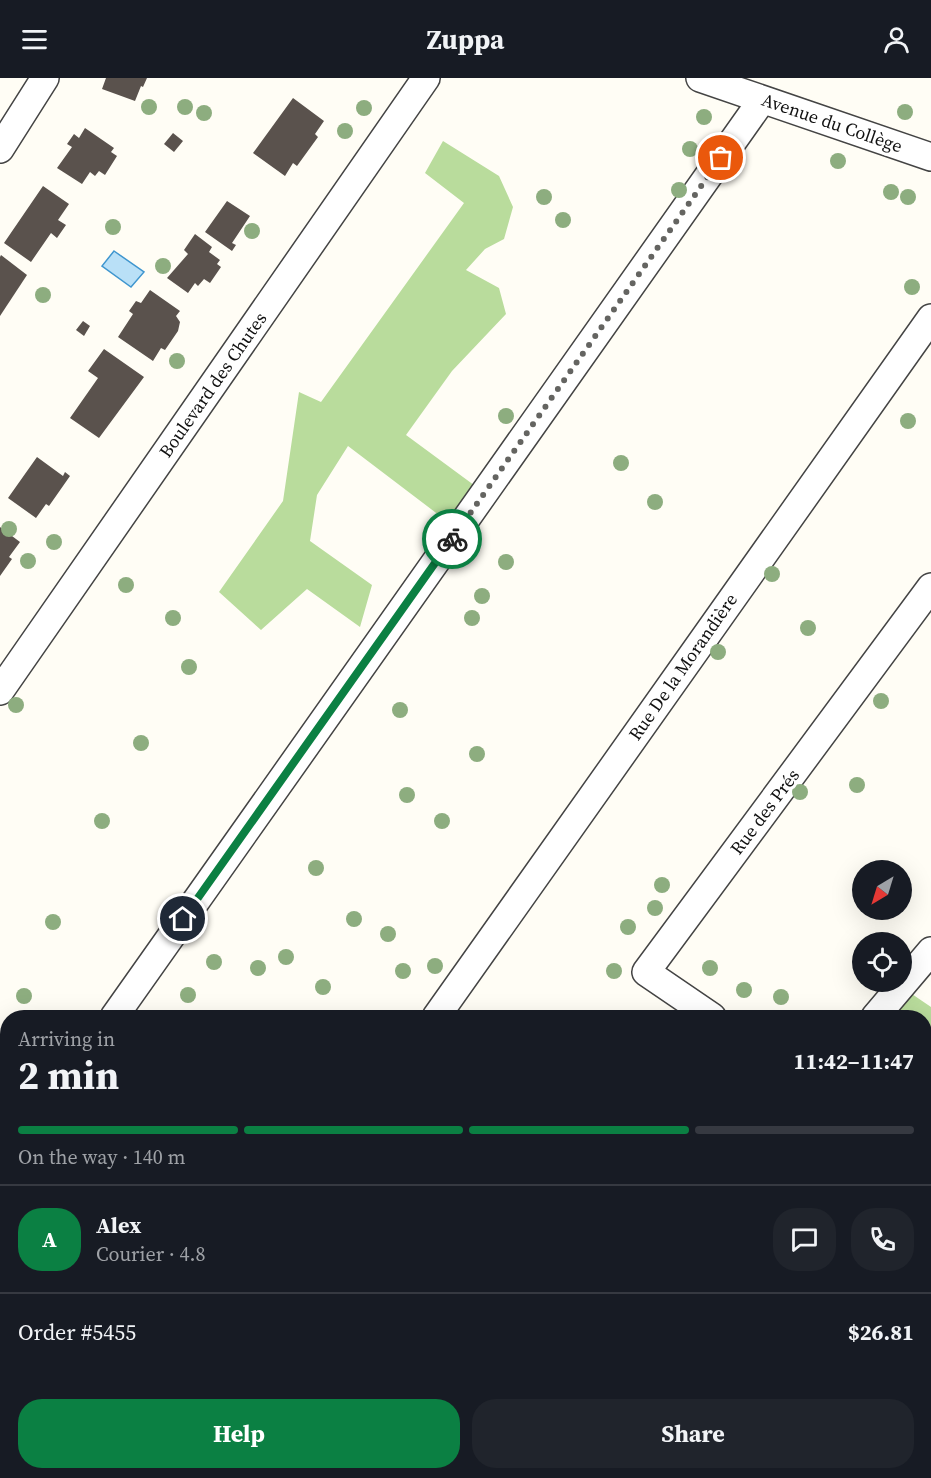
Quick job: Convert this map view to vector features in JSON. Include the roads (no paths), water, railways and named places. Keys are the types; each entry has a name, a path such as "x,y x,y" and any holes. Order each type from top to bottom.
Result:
{"street":[{"path":"0,149 45,78"},
{"name":"Boulevard des Chutes","path":"0,692 426,78"},
{"name":"Avenue du Collège","path":"700,78 931,157"},
{"path":"119,1010 762,100"},
{"name":"Rue De la Morandière","path":"441,1010 931,318"},
{"name":"Rue des Prés","path":"702,1010 646,972 931,587"},
{"path":"881,1010 931,951"}],"water":[{"path":"114,251 144,272 131,287 102,266"}]}
